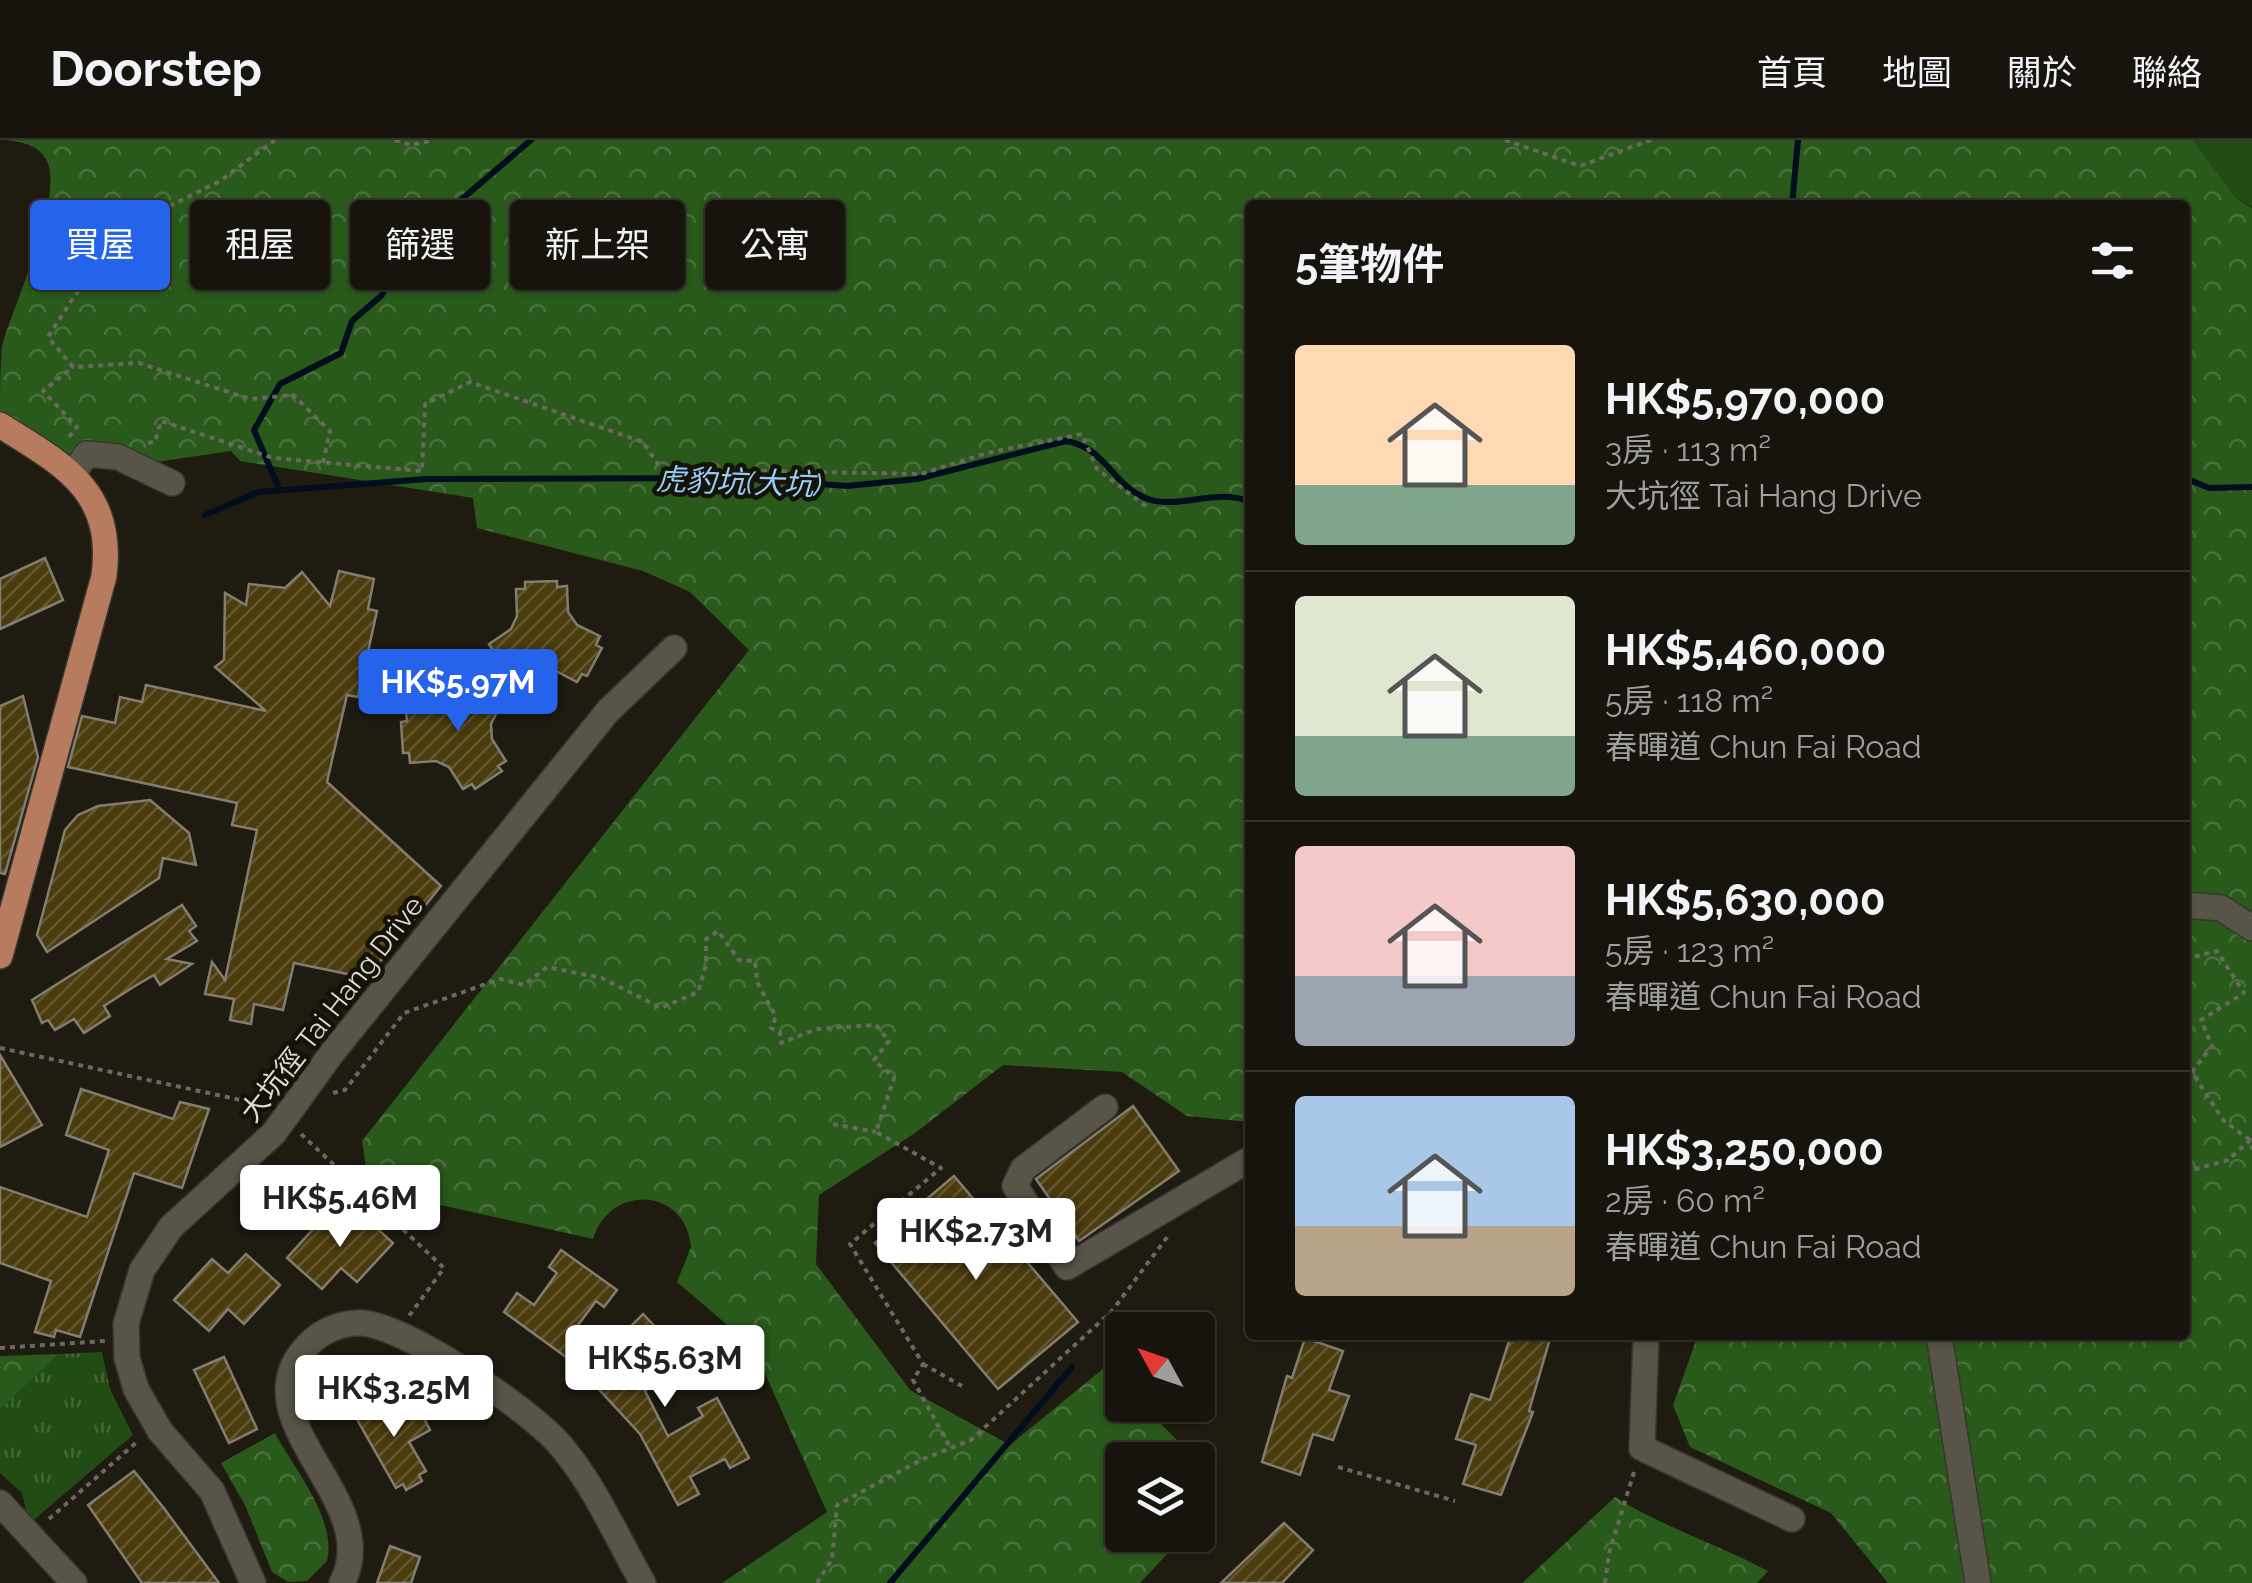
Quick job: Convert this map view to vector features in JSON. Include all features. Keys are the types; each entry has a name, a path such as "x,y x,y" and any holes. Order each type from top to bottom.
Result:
{"main road":[{"path":"0,425 73,473 97,508 105,530 104,576 0,956"}],"street":[{"path":"73,473 87,454 118,457 172,482"},
{"name":"大坑徑 Tai Hang Drive","path":"253,1583 212,1490 160,1431 136,1388 127,1358 126,1324 142,1270 171,1227 274,1133 332,1052 608,711 674,648"},
{"path":"2190,905 2221,908 2252,928"},
{"path":"1106,1107 1023,1168 1015,1186 1067,1267 1245,1162"},
{"path":"342,1583 351,1558 350,1532 296,1425 289,1392 298,1358 314,1339 338,1326 362,1323 403,1337 493,1390 546,1430 579,1471 644,1583"},
{"path":"1646,1340 1642,1448 1792,1520"},
{"path":"1940,1340 1978,1583"},
{"path":"0,1503 74,1583"}],"path":[{"path":"73,366 48,338 75,295 150,216 220,181 275,140"},
{"path":"396,140 411,146 434,140"},
{"path":"1505,140 1580,166 1652,140"},
{"path":"89,436 43,391 73,366 139,363 250,399 293,395 330,431 323,462"},
{"path":"141,445 155,442 161,421 273,458 422,471 424,404 470,382 643,442 661,469 922,474 988,453 1082,434 1096,469 1148,508"},
{"path":"62,444 77,427"},
{"path":"324,1096 345,1090 404,1013 500,979 524,985 547,967 602,978 660,1008 698,992 706,965 706,939 718,932 739,960 754,962 756,982 776,1017 770,1028 780,1032 780,1043 817,1029 876,1026 889,1040 874,1060 894,1078 876,1132"},
{"path":"2190,958 2217,952 2244,993 2200,1020 2212,1046 2192,1072 2223,1120 2250,1140 2252,1149"},
{"path":"0,1048 274,1107"},
{"path":"833,1124 876,1132 941,1168 850,1244 923,1364 962,1386"},
{"path":"297,1131 444,1268 406,1318"},
{"path":"2190,1171 2228,1160 2250,1140"},
{"path":"817,1583 832,1559 838,1504 971,1440 1112,1310 1170,1234"},
{"path":"0,1348 107,1341"},
{"path":"923,1364 913,1380 951,1448"},
{"path":"30,1536 143,1437"},
{"path":"1606,1583 1609,1553 1642,1448"},
{"path":"1338,1467 1455,1501"}],"green space":[{"path":"8,140 2193,140 2236,198 2252,208 2252,1583 1888,1583 1831,1513 1690,1447 1673,1405 1696,1340 2190,1340 2190,200 1245,200 1245,1122 1187,1116 1122,1072 1003,1065 915,1133 819,1195 816,1264 910,1390 1010,1445 1104,1368 1105,1422 1159,1422 1179,1442 1105,1442 1105,1552 1169,1552 1140,1583 722,1583 827,1512 753,1347 677,1282 691,1247 686,1227 676,1213 662,1203 630,1201 615,1208 602,1221 593,1239 369,1189 362,1141 749,650 690,592 643,571 477,528 473,498 240,461 231,451 129,466 67,460 0,423 2,346 30,266 30,290 170,290 170,200 49,200 47,161 35,148"},
{"path":"2193,140 2252,140 2252,207 2236,198"},
{"path":"102,1352 110,1389 133,1435 29,1524 22,1493 0,1473 0,1410 59,1354"},
{"path":"59,1354 0,1410 0,1356"},
{"path":"275,1433 312,1495 326,1528 327,1561 307,1581 288,1582 272,1572 245,1505 221,1463"},
{"path":"1615,1497 1768,1571 1757,1583 1522,1583"}],"building":[{"path":"45,558 63,600 0,629 0,579"},
{"path":"339,571 374,579 368,609 377,611 358,697 347,695 327,782 441,886 367,978 294,963 283,1010 254,1004 251,1024 230,1020 234,999 205,994 212,962 225,980 257,830 232,825 237,803 68,767 82,716 115,723 120,697 142,702 146,685 266,711 215,667 224,660 225,593 246,605 249,584 285,588 302,572 330,606"},
{"path":"557,581 557,587 567,586 568,612 577,625 600,636 596,645 602,648 587,676 582,674 577,682 554,670 539,672 511,690 489,655 494,652 489,644 511,629 517,616 516,589 525,589 525,582"},
{"path":"468,676 505,696 491,724 492,739 506,761 498,766 502,771 475,789 472,784 463,789 449,767 436,761 410,763 409,753 403,753 401,722 407,721 406,712 433,710 445,702 457,678 465,682"},
{"path":"23,696 38,757 5,874 0,873 0,706"},
{"path":"150,800 189,833 196,865 163,858 159,878 47,952 37,935 65,830 78,815 98,806"},
{"path":"182,905 196,926 189,931 197,941 167,959 192,964 160,985 154,975 135,986 104,1006 110,1016 84,1033 74,1019 55,1030 48,1020 42,1023 32,1000"},
{"path":"0,1055 42,1125 0,1147"},
{"path":"81,1089 173,1119 180,1102 209,1109 182,1188 134,1173 80,1337 56,1330 54,1337 35,1332 51,1281 0,1263 0,1187 87,1217 109,1150 66,1135"},
{"path":"1133,1106 1179,1171 1079,1241 1036,1179"},
{"path":"954,1176 1078,1322 998,1389 875,1243"},
{"path":"359,1212 393,1243 357,1282 341,1268 322,1289 287,1258 324,1217 341,1232"},
{"path":"561,1250 617,1290 604,1307 596,1301 575,1329 582,1336 566,1357 504,1312 517,1293 534,1305 557,1273 549,1267"},
{"path":"246,1254 280,1285 244,1324 228,1309 209,1331 174,1300 212,1259 228,1273"},
{"path":"643,1314 690,1363 675,1378 668,1370 645,1391 668,1436 703,1416 698,1408 717,1398 749,1458 730,1468 725,1459 690,1477 699,1494 678,1505 640,1434 582,1371 602,1353 611,1360 635,1335 632,1325"},
{"path":"1304,1340 1343,1351 1329,1390 1349,1396 1333,1440 1313,1434 1300,1475 1262,1462 1287,1376 1292,1378"},
{"path":"1509,1340 1550,1340 1529,1411 1533,1412 1501,1495 1463,1484 1476,1445 1456,1439 1471,1394 1490,1400"},
{"path":"224,1357 257,1429 229,1443 194,1370"},
{"path":"373,1397 375,1401 384,1397 397,1422 419,1409 430,1430 409,1442 426,1471 419,1475 422,1481 406,1490 403,1484 396,1488 354,1414 359,1410 357,1406"},
{"path":"134,1471 219,1583 142,1583 88,1505"},
{"path":"1284,1523 1313,1550 1282,1583 1221,1583"},
{"path":"390,1546 420,1557 411,1583 377,1583"}],"waterway":[{"path":"280,491 254,430 280,384 341,353 352,321 382,295 395,269 441,237 455,205 531,140"},
{"path":"1792,200 1798,140"},
{"name":"虎豹坑(大坑)","path":"205,515 258,492 427,479 741,478 847,486 917,479 1066,441 1091,451 1126,485 1148,499 1173,502 1225,497 1245,500"},
{"name":"虎豹坑(大坑)","path":"2190,480 2209,488 2252,487"},
{"path":"890,1583 1072,1367"}]}
